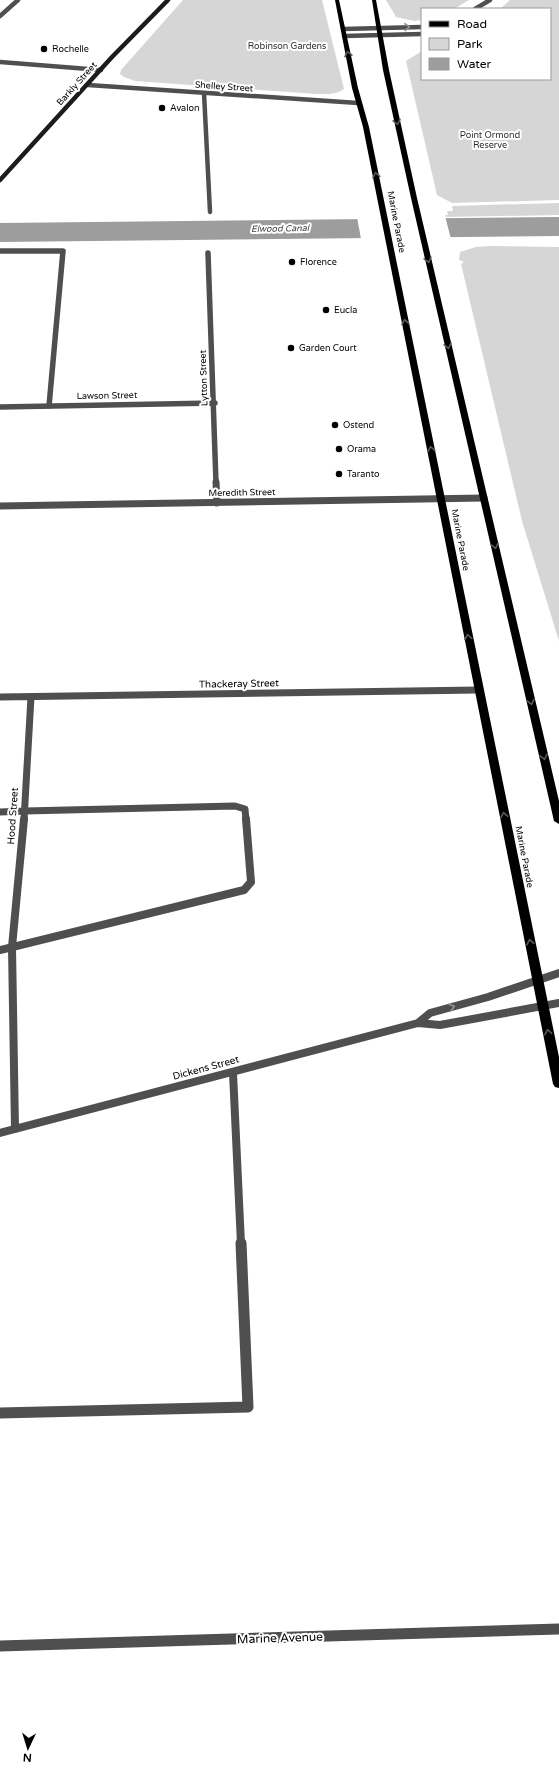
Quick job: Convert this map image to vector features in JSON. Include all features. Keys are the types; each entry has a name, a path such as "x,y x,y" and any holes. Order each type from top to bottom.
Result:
{"main road":[{"name":"Barkly Street","path":"0,180 101,70 168,0"},
{"name":"Marine Parade","path":"337,0 358,103 366,127 478,690 559,1084"},
{"path":"374,0 380,28 380,36 418,216 559,821"}],"street":[{"path":"0,16 18,0"},
{"path":"477,8 490,0"},
{"path":"343,29 421,27"},
{"path":"344,36 421,34"},
{"path":"0,62 101,70"},
{"name":"Shelley Street","path":"88,85 358,103"},
{"path":"204,93 210,212"},
{"path":"0,251 63,251 49,406"},
{"name":"Lytton Street","path":"208,254 218,503"},
{"name":"Lawson Street","path":"0,407 214,403"},
{"name":"Meredith Street","path":"0,506 484,498"},
{"name":"Thackeray Street","path":"0,697 478,690"},
{"name":"Hood Street","path":"15,1129 12,947 25,811 31,697"},
{"path":"0,812 235,806 245,808 250,882 244,890 0,950"},
{"name":"Dickens Street","path":"0,1133 233,1073 418,1023 430,1014 488,998 559,973"},
{"name":"Dickens Street","path":"418,1023 440,1026 559,1003"},
{"path":"0,1413 248,1407 233,1073"},
{"name":"Marine Avenue","path":"0,1646 559,1629"}],"green space":[{"name":"Robinson Gardens","path":"183,0 322,0 344,89 334,93 316,94 135,81 120,74 121,70"},
{"path":"386,0 469,0 456,8 421,8 421,20 414,21 396,17"},
{"name":"Point Ormond Reserve","path":"510,0 559,0 559,200 452,203 437,195 406,61 421,52 421,80 551,80 551,8 501,8"},
{"path":"559,203 559,215 446,217 445,215 448,215 447,211 453,211 452,206"},
{"path":"476,247 559,247 559,641 522,521 461,264 464,262 459,260 460,252"}],"water":[{"name":"Elwood Canal","path":"559,217 559,236 0,242 0,223"}],"pier":[{"path":"445,216 451,239 361,239 357,217"}],"place":[{"name":"Rochelle","path":"44,49"},
{"name":"Avalon","path":"162,108"},
{"name":"Florence","path":"292,262"},
{"name":"Eucla","path":"326,310"},
{"name":"Garden Court","path":"291,348"},
{"name":"Ostend","path":"335,425"},
{"name":"Orama","path":"339,449"},
{"name":"Taranto","path":"339,474"}]}
